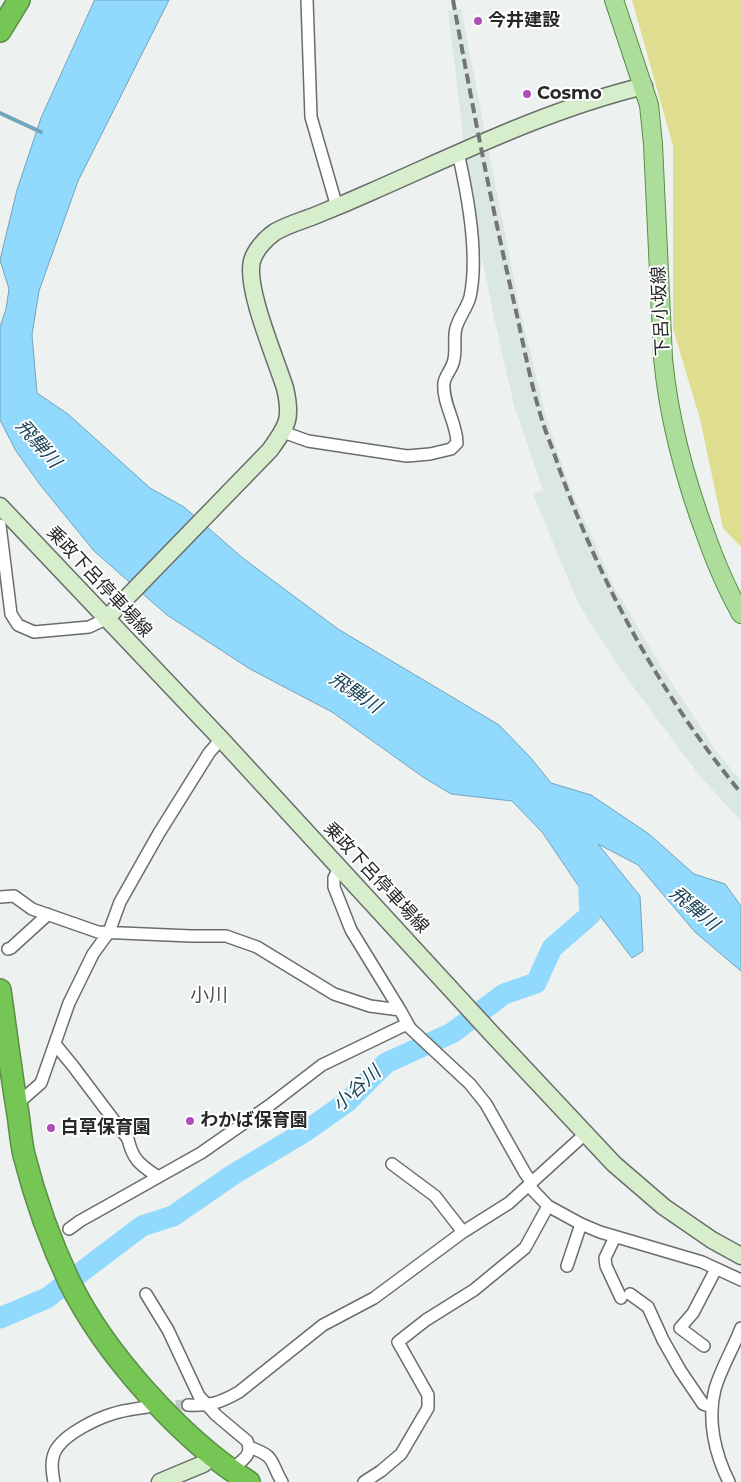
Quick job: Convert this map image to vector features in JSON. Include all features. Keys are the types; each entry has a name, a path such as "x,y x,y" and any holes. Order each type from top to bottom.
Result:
{"highway":[{"path":"0,31 19,0"},
{"path":"0,990 24,1154 52,1241 69,1281 89,1318 127,1370 169,1416 213,1456 249,1482"}],"main road":[{"name":"下呂小坂線","path":"614,0 649,105 653,144 666,392 675,438 714,556 741,614"},
{"path":"106,619 270,450 283,432 288,419 289,404 286,388 253,294 251,276 252,260 261,245 274,232 337,207 557,111 644,86"},
{"name":"乗政下呂停車場線","path":"0,506 221,739 614,1164 656,1201 689,1225 741,1256"},
{"path":"160,1482 203,1464 213,1456"}],"street":[{"path":"307,0 311,117 337,207"},
{"path":"283,432 308,440 407,456 430,454 451,449 458,443 444,384 445,378 453,364 456,326 469,300 473,276 464,178 458,153"},
{"path":"0,525 11,614 18,625 34,632 89,627 106,619"},
{"path":"15,1100 24,1098 41,1083 69,1003 93,954 109,932 120,902 159,833 209,753 221,739"},
{"path":"339,868 334,878 334,887 351,930 408,1026 450,1064 486,1104 531,1184 548,1206 581,1224 616,1237 702,1262 741,1280"},
{"path":"0,897 14,896 32,909 98,932 226,936 257,947 334,994 370,1006 400,1010"},
{"path":"8,949 47,914"},
{"path":"69,1230 80,1221 222,1139 322,1065 408,1026"},
{"path":"55,1044 128,1140 131,1152 136,1160 158,1177"},
{"path":"188,1405 207,1406 239,1392 324,1326 374,1298 463,1232 509,1203 585,1134"},
{"path":"392,1164 435,1196 463,1232"},
{"path":"364,1482 381,1472 402,1454 428,1408 428,1395 398,1342 426,1320 474,1290 525,1248 548,1206"},
{"path":"567,1266 581,1224"},
{"path":"616,1237 605,1258 606,1266 626,1296 648,1307 663,1340 680,1370 703,1404 712,1407"},
{"path":"704,1346 680,1328 693,1314 716,1269"},
{"path":"146,1294 168,1330 199,1396 207,1406 241,1435 249,1447 249,1453 245,1459 237,1463 230,1470"},
{"path":"729,1482 716,1450 712,1407 716,1388 741,1328"},
{"path":"54,1482 52,1460 56,1448 66,1439 92,1422 113,1413 146,1407"},
{"path":"249,1447 264,1452 272,1459 282,1482"}],"shaded area":[{"path":"632,0 741,0 741,547 723,528 700,419 673,329 673,146"},
{"path":"461,9 519,306 546,417 569,485 614,587 662,668 717,752 741,781 741,821 699,775 623,673 579,605 533,494 543,490 514,405 479,244 466,159 448,11"}],"water":[{"name":"飛騨川","path":"95,0 169,0 78,181 39,291 32,335 37,393 68,414 150,488 184,507 244,559 338,629 499,725 530,757 551,783 591,795 649,834 694,874 725,884 741,906 741,971 695,932 638,865 598,844 640,896 643,951 632,958 588,900 542,832 512,801 451,794 423,777 332,712 250,669 167,615 94,551 41,486 16,451 0,420 0,327 6,309 9,289 0,260 17,190 41,118"}],"waterway":[{"path":"0,113 41,132"},
{"name":"小谷川","path":"0,1318 47,1298 142,1226 173,1216 234,1174 306,1131 347,1102 386,1063 452,1033 504,994 536,983 552,948 590,915 588,873"}],"tunnel":[{"path":"159,1406 188,1405"}],"railway":[{"path":"453,0 491,195 534,393 559,468 594,555 636,638 685,718 741,793"}],"place":[{"name":"今井建設","path":"478,21"},
{"name":"Cosmo","path":"527,94"},
{"name":"わかば保育園","path":"190,1121"},
{"name":"白草保育園","path":"51,1128"}],"district":[{"name":"小川","path":"209,995"}]}
